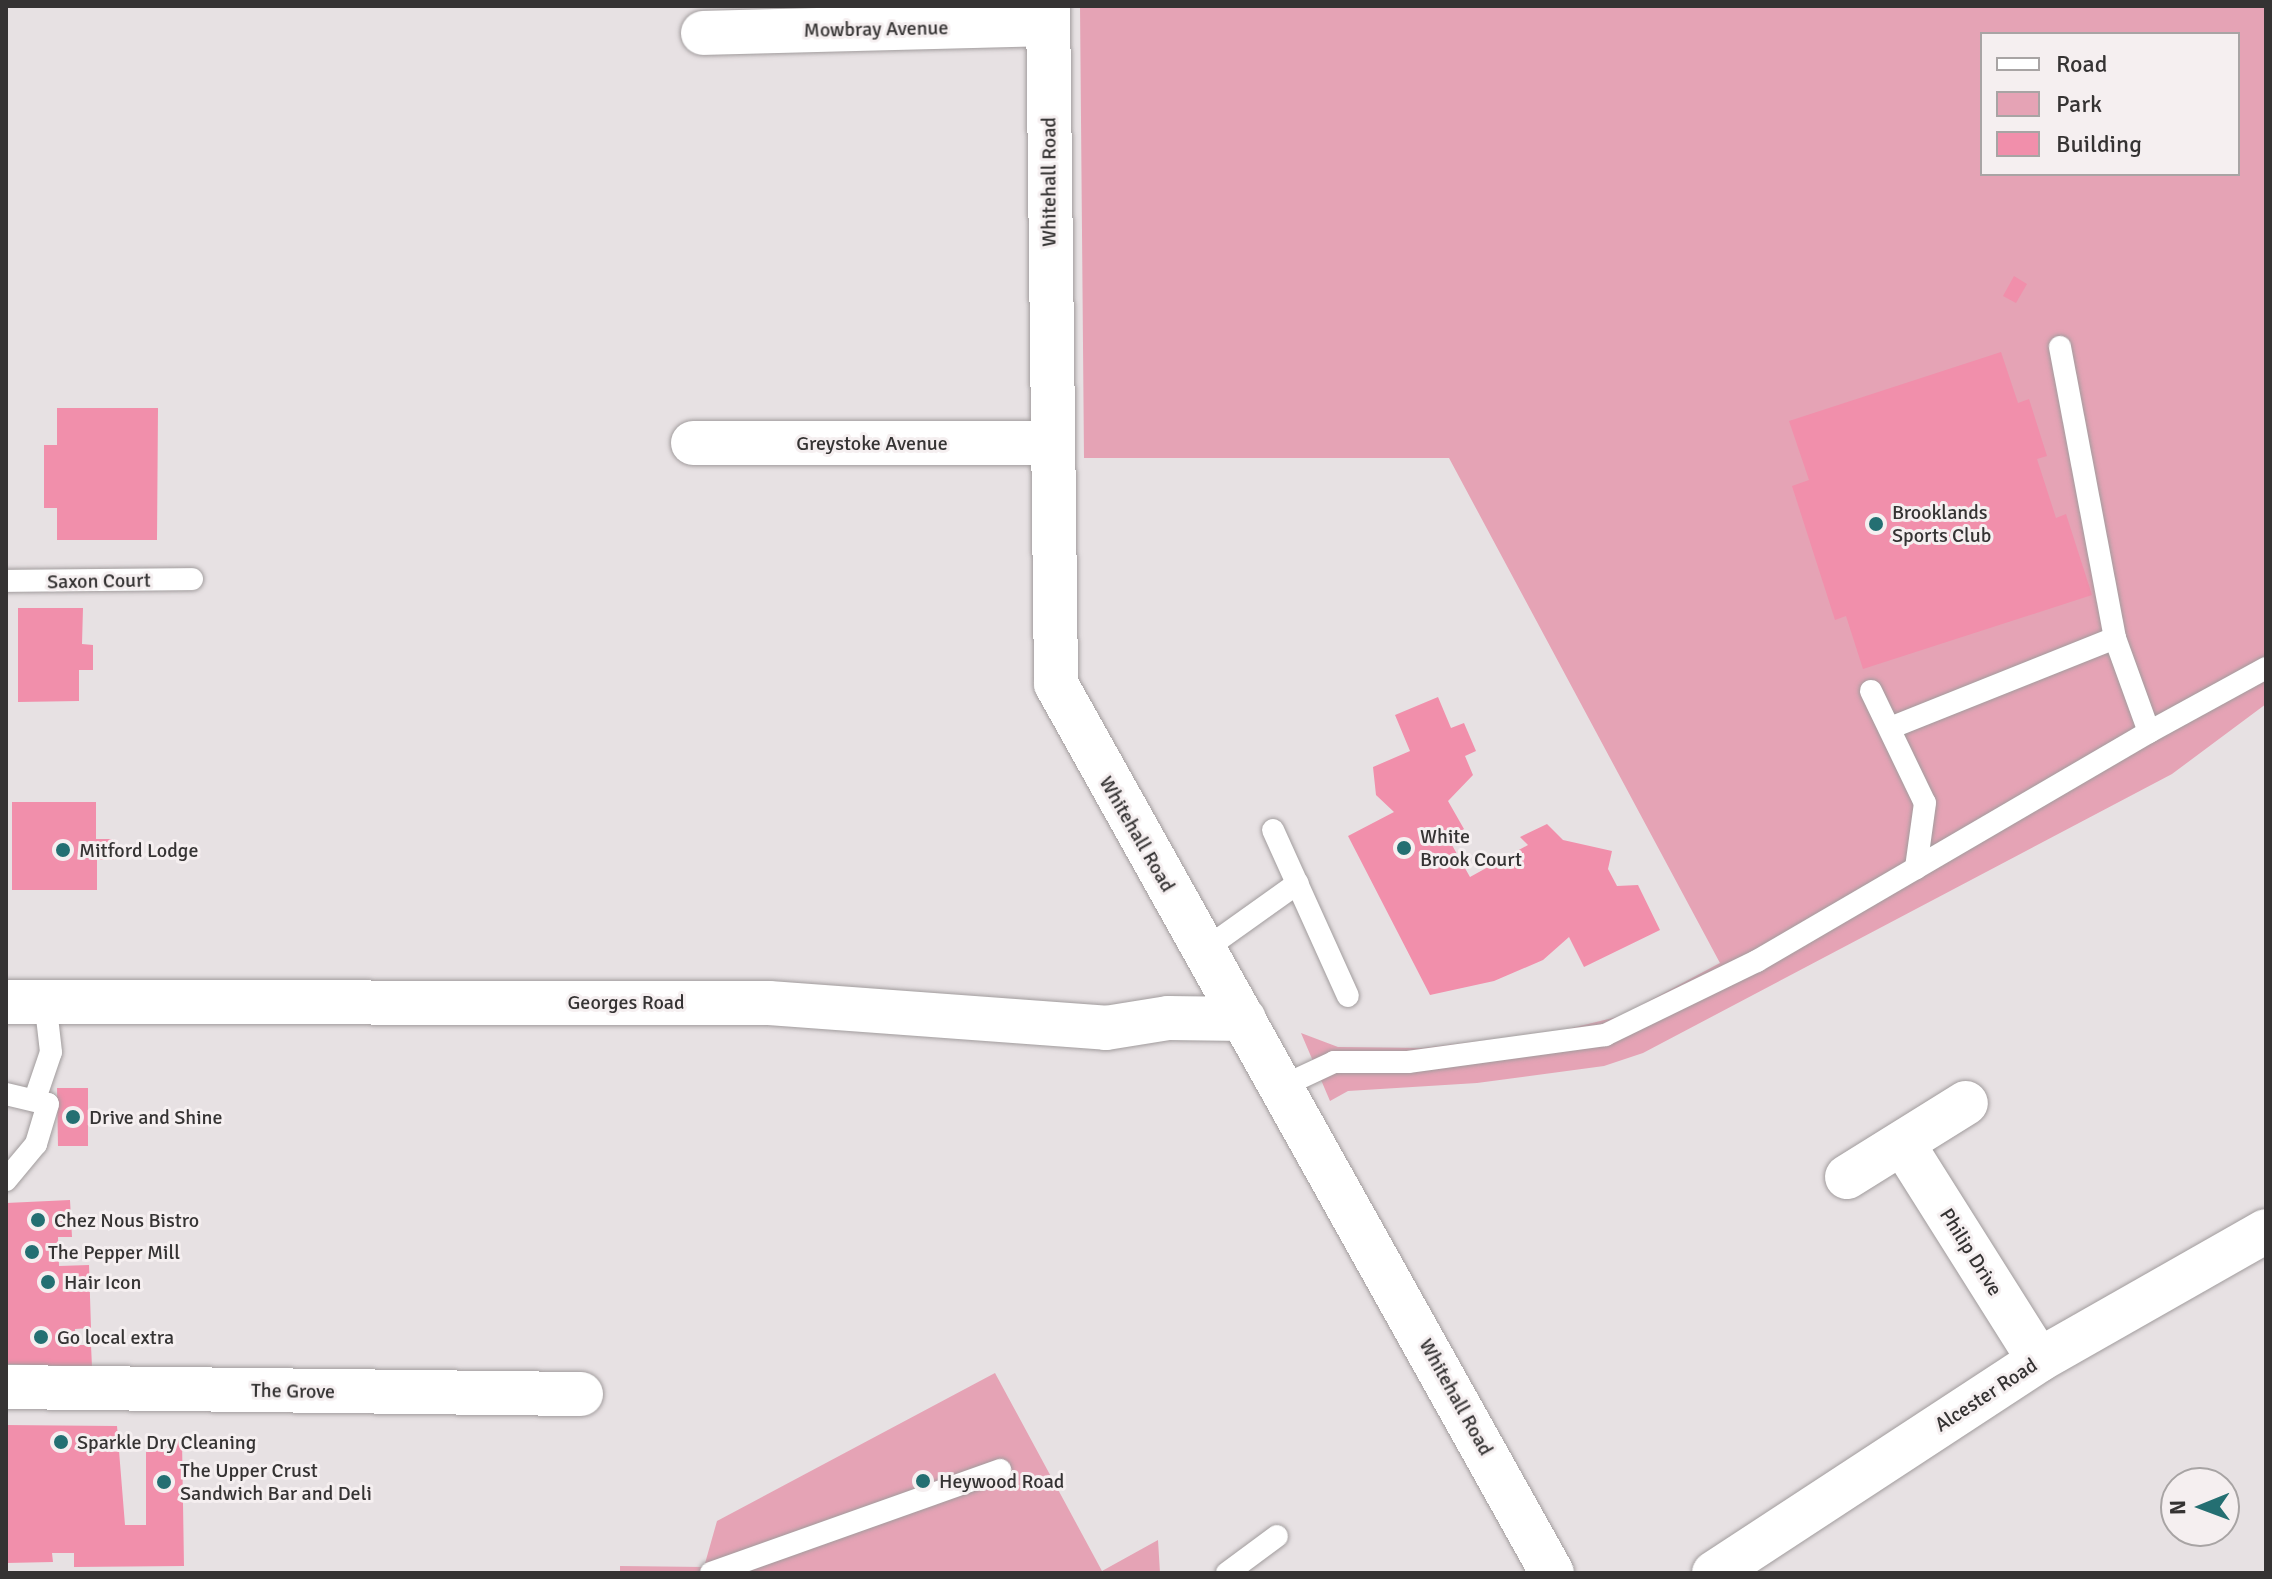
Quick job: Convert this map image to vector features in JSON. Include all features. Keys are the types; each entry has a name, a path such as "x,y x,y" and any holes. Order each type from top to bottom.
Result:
{"street":[{"name":"Mowbray Avenue","path":"703,33 1048,15"},
{"name":"Whitehall Road","path":"1048,15 1050,443 1056,684 1204,950 1285,1085 1545,1570"},
{"name":"Greystoke Avenue","path":"693,443 1050,443"},
{"name":"Georges Road","path":"26,1001 769,1003 1106,1028 1168,1018 1244,1019"},
{"path":"1847,1177 1966,1103"},
{"name":"Philip Drive","path":"1903,1144 2039,1360"},
{"name":"Alcester Road","path":"1714,1573 2039,1360 2266,1231"},
{"name":"The Grove","path":"6,1387 581,1394"}],"lane":[{"path":"2060,347 2115,638 2149,732"},
{"name":"Saxon Court","path":"6,581 192,579"},
{"path":"1890,728 2115,638"},
{"path":"1285,1085 1334,1062 1408,1062 1605,1035 1679,1004 2149,732 2266,668"},
{"path":"1871,691 1925,803 1916,868"},
{"path":"1273,830 1348,996"},
{"path":"1204,950 1298,883"},
{"path":"26,1001 51,1052 36,1096"},
{"path":"6,1094 36,1096 48,1104 36,1144 6,1180"},
{"path":"711,1573 1000,1470"},
{"path":"1227,1573 1277,1536"}],"green space":[{"name":"Brooklands Sports Club","path":"1080,6 2266,6 2266,704 2172,774 1643,1053 1604,1066 1477,1083 1348,1091 1330,1101 1301,1033 1338,1047 1422,1048 1555,1032 1621,1016 1720,963 1449,458 1084,458"},
{"name":"Heywood Road","path":"995,1373 1102,1571 1158,1540 1160,1573 620,1573 620,1566 704,1567 717,1521"}],"building":[{"path":"2014,276 2027,284 2016,303 2003,296"},
{"path":"2001,352 2018,403 2029,399 2047,456 2037,459 2056,518 2066,514 2092,595 1863,669 1846,616 1835,620 1792,486 1809,480 1789,421"},
{"path":"57,408 158,408 157,540 57,540 57,508 44,508 44,445 57,445"},
{"path":"18,608 83,608 82,644 93,645 93,670 79,670 79,701 18,702"},
{"name":"White Brook Court","path":"1438,697 1451,728 1464,723 1476,751 1465,756 1473,775 1448,801 1464,829 1448,838 1470,877 1528,845 1520,837 1547,824 1563,840 1612,851 1608,869 1617,886 1638,885 1660,930 1584,967 1569,937 1543,960 1494,981 1430,995 1348,836 1394,812 1376,795 1373,767 1410,751 1395,715"},
{"name":"Mitford Lodge","path":"12,802 96,802 96,839 114,839 114,860 97,860 97,890 12,890"},
{"name":"Drive and Shine","path":"57,1088 88,1088 88,1146 58,1146"},
{"path":"70,1200 72,1237 58,1237 59,1266 89,1265 91,1328 75,1329 76,1345 91,1345 92,1367 6,1364 6,1203"},
{"path":"6,1425 117,1426 125,1525 146,1525 146,1440 182,1440 184,1566 74,1567 74,1553 52,1553 53,1562 6,1563"}],"place":[{"name":"Brooklands Sports Club","path":"1876,524"},
{"name":"White Brook Court","path":"1404,848"},
{"name":"Mitford Lodge","path":"63,850"},
{"name":"Drive and Shine","path":"73,1117"},
{"name":"Chez Nous Bistro","path":"38,1220"},
{"name":"The Pepper Mill","path":"32,1252"},
{"name":"Hair Icon","path":"48,1282"},
{"name":"Go local extra","path":"41,1337"},
{"name":"Sparkle Dry Cleaning","path":"61,1442"},
{"name":"Heywood Road","path":"923,1481"},
{"name":"The Upper Crust Sandwich Bar and Deli","path":"164,1482"}]}
